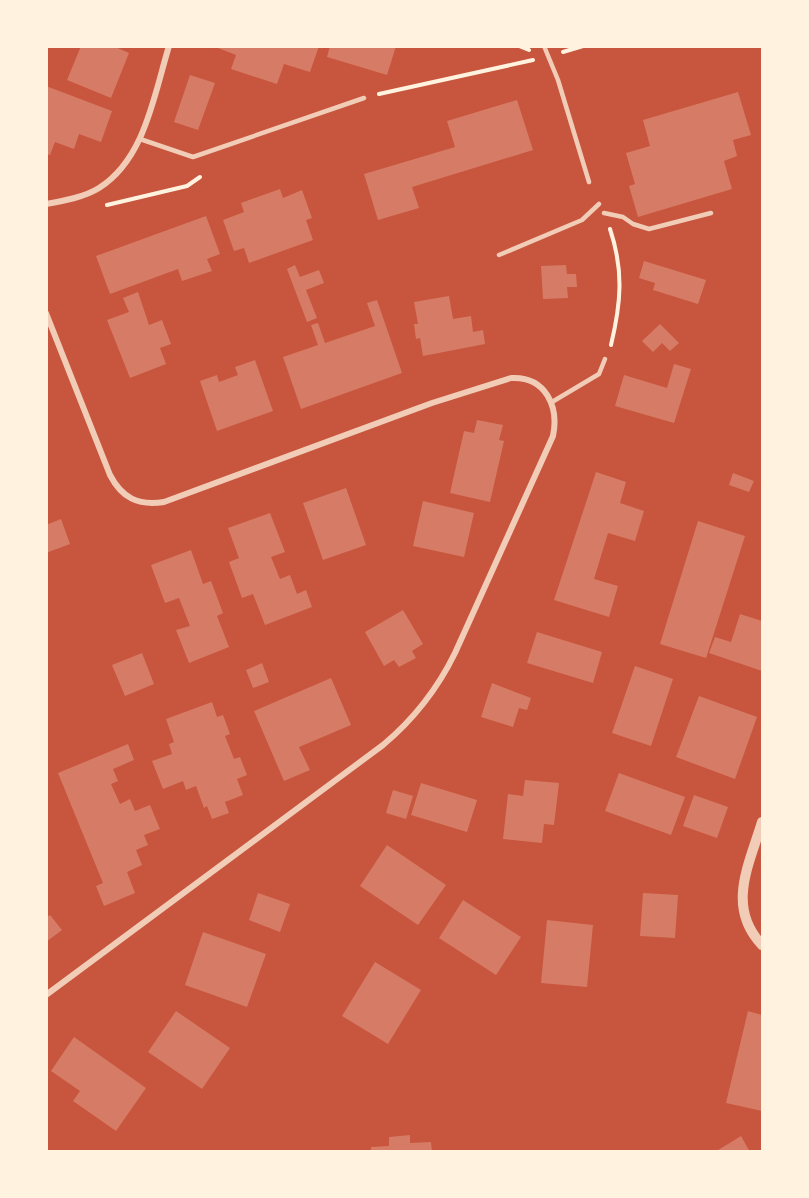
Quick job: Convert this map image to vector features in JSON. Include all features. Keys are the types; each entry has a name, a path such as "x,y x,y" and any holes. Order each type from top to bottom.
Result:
{"street":[{"path":"46,204 98,189 125,167 140,139 169,46"},
{"path":"46,313 110,475 125,495 140,503 164,502 432,403 511,378 520,378 539,386 552,402 557,419 553,436 449,665 415,717 383,746 46,994"},
{"path":"762,822 741,896 748,926 762,945"}],"lane":[{"path":"544,46 558,80 589,182"},
{"path":"140,139 193,157 364,98"},
{"path":"499,255 582,220 599,204"},
{"path":"604,213 623,217 649,230 711,213"},
{"path":"552,402 599,374 605,359"}],"path":[{"path":"364,98 548,57 583,46"},
{"path":"100,206 187,186 200,177"},
{"path":"604,213 617,251 621,306 605,359"}],"building":[{"path":"81,46 113,46 129,53 111,98 67,80"},
{"path":"213,46 319,46 310,72 284,64 277,84 231,69 236,55"},
{"path":"330,46 396,46 387,75 327,57"},
{"path":"190,75 215,83 198,130 174,122"},
{"path":"46,86 112,111 101,142 79,134 74,149 55,142 50,155 46,154"},
{"path":"738,92 751,135 733,140 737,156 724,161 732,189 638,217 629,186 635,184 626,153 650,146 643,120"},
{"path":"517,100 533,150 412,187 419,208 378,220 364,174 455,147 447,121"},
{"path":"280,189 283,198 302,190 312,218 306,220 313,240 249,263 244,248 234,251 223,220 244,212 241,203"},
{"path":"206,216 220,254 207,259 212,271 182,281 178,269 110,294 96,256"},
{"path":"644,261 706,280 698,304 653,290 655,283 639,278"},
{"path":"295,265 300,277 319,270 324,283 306,290 317,318 307,322 287,269"},
{"path":"566,265 567,274 576,274 577,287 567,287 568,298 543,299 541,266"},
{"path":"138,292 149,325 162,320 171,344 160,348 166,364 130,378 107,320 129,312 123,298"},
{"path":"449,296 453,319 471,316 473,332 483,330 485,344 423,356 420,338 416,339 414,324 418,324 414,302"},
{"path":"377,300 402,373 301,409 283,357 318,345 311,325 318,323 325,343 375,326 367,303"},
{"path":"660,324 679,343 670,351 662,343 653,352 642,341"},
{"path":"255,360 273,411 217,431 200,381 217,375 219,382 238,375 235,367"},
{"path":"674,364 691,369 674,423 615,406 624,375 667,388"},
{"path":"477,420 503,425 499,440 504,441 490,502 450,493 464,431 474,433"},
{"path":"596,472 626,482 620,503 644,511 635,541 608,533 594,579 618,586 609,617 554,600"},
{"path":"733,473 754,481 749,492 729,485"},
{"path":"346,488 366,545 323,560 303,503"},
{"path":"423,501 474,513 464,557 413,546"},
{"path":"270,513 285,552 271,557 280,579 290,575 297,594 306,590 312,607 265,625 253,594 242,598 229,562 239,558 228,528"},
{"path":"61,519 70,544 46,553 46,525"},
{"path":"698,521 745,536 706,658 660,644"},
{"path":"191,550 203,584 211,581 223,613 217,616 229,647 189,663 176,630 190,626 179,598 165,603 151,565"},
{"path":"403,610 423,644 412,651 416,658 399,667 394,660 384,666 365,632"},
{"path":"740,614 762,621 762,671 709,653 715,637 731,642"},
{"path":"537,632 602,652 593,683 527,663"},
{"path":"142,653 154,684 125,696 112,665"},
{"path":"262,663 269,682 253,688 246,670"},
{"path":"635,666 673,679 651,746 612,733"},
{"path":"331,678 351,725 299,747 310,770 284,781 254,711"},
{"path":"492,683 531,698 527,710 519,708 513,727 481,717"},
{"path":"699,696 757,717 735,779 676,757"},
{"path":"212,702 217,717 223,715 230,734 225,736 234,759 240,757 247,775 237,779 243,795 225,802 229,813 212,819 207,806 204,808 196,786 186,790 183,781 163,789 152,761 172,754 169,744 174,742 166,719"},
{"path":"128,744 134,760 113,769 118,781 111,784 120,804 130,799 135,811 150,805 160,829 144,835 148,845 136,850 142,865 127,872 135,893 104,906 96,886 103,883 58,773"},
{"path":"619,773 685,797 671,835 605,811"},
{"path":"525,780 559,783 554,825 544,824 542,843 503,839 508,794 523,796"},
{"path":"421,783 477,800 467,832 411,815"},
{"path":"393,790 413,796 406,819 386,813"},
{"path":"694,795 728,807 717,838 683,826"},
{"path":"387,845 446,885 418,925 360,886"},
{"path":"258,893 290,904 280,932 249,920"},
{"path":"643,893 678,895 675,938 640,936"},
{"path":"463,900 521,937 496,975 439,938"},
{"path":"50,915 62,930 46,942 46,918"},
{"path":"547,920 593,925 587,987 541,983"},
{"path":"203,932 266,954 247,1007 185,985"},
{"path":"375,962 421,990 388,1044 342,1016"},
{"path":"176,1011 230,1048 202,1089 148,1052"},
{"path":"748,1011 762,1015 762,1111 726,1103"},
{"path":"74,1037 146,1088 116,1131 73,1101 80,1091 51,1071"},
{"path":"410,1135 410,1143 431,1142 432,1152 371,1152 371,1147 389,1146 389,1137"},
{"path":"741,1136 750,1152 715,1152"}]}
